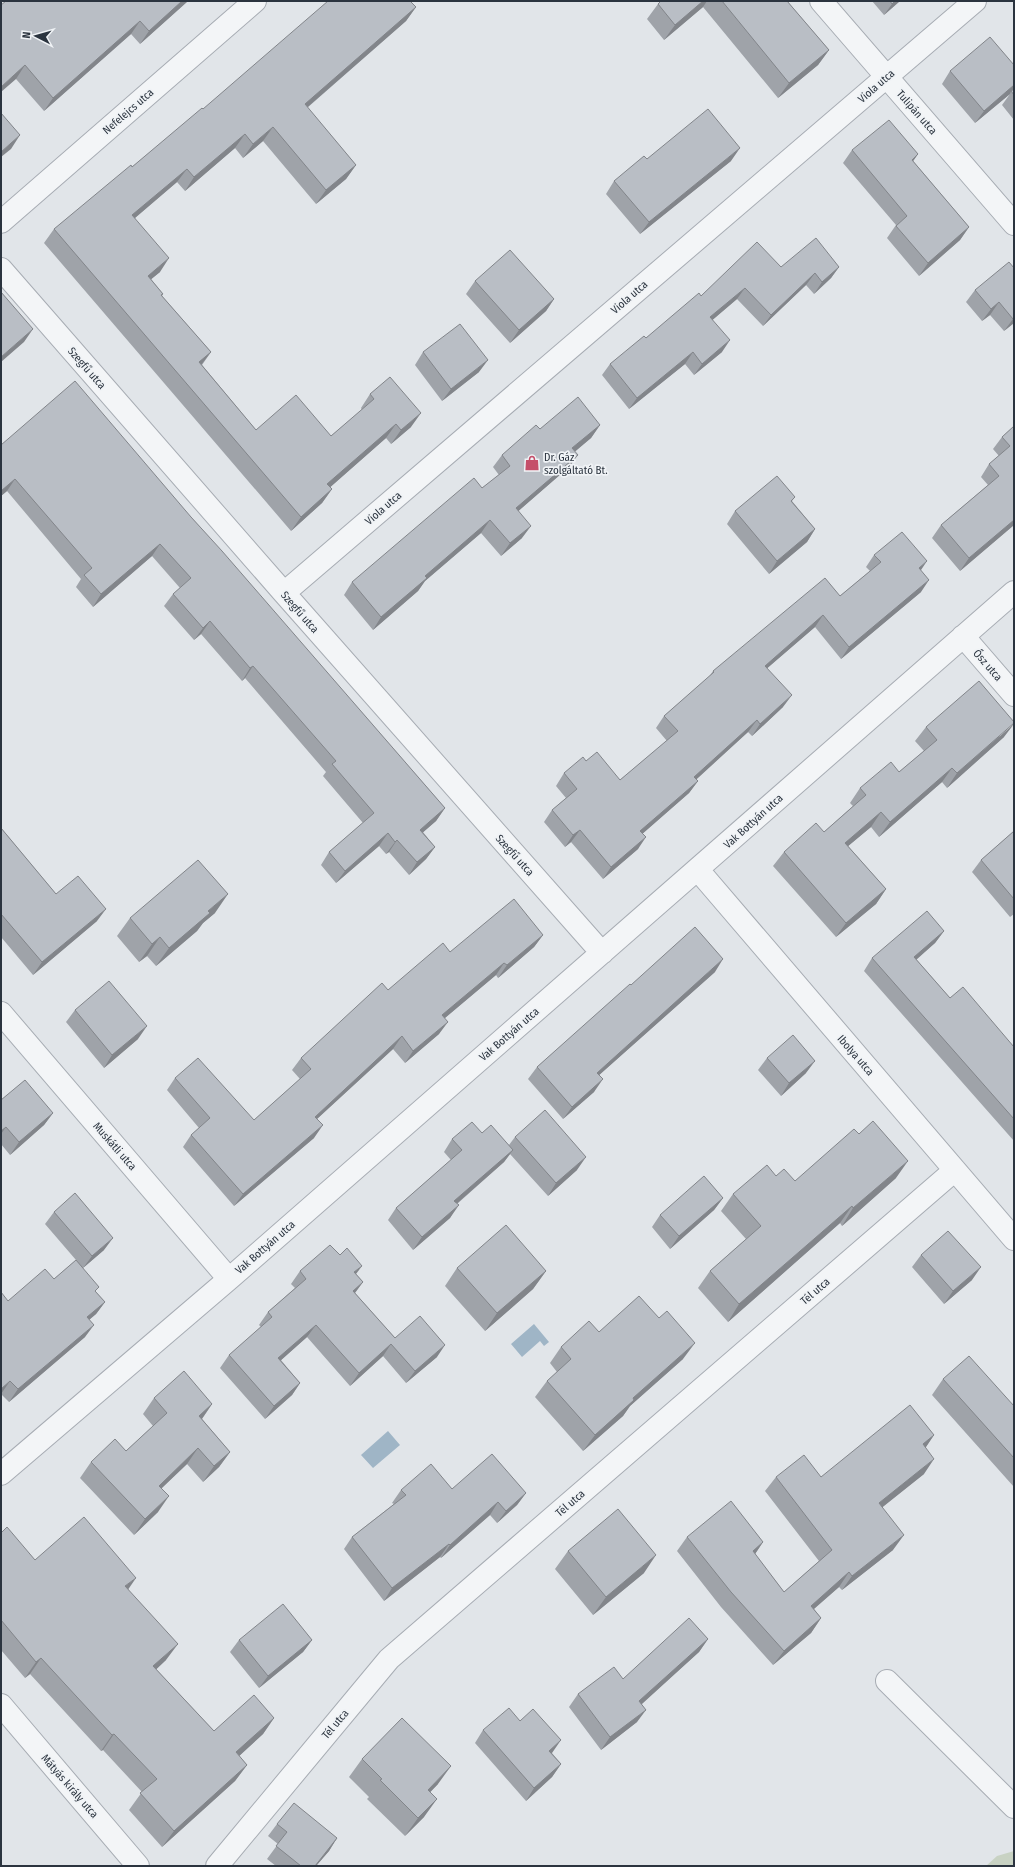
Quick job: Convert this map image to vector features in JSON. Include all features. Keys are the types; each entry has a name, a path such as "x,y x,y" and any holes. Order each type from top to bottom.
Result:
{"street":[{"name":"Nefelejcs utca","path":"1,222 255,1"},
{"name":"Tulipán utca","path":"821,1 1014,224"},
{"name":"Viola utca","path":"284,593 975,1"},
{"name":"Szegfű utca","path":"1,269 284,593 602,953"},
{"name":"Vak Bottyán utca","path":"1,1474 229,1279 1014,592"},
{"name":"Ősz utca","path":"962,636 1014,695"},
{"name":"Ibolya utca","path":"698,870 1014,1239"},
{"name":"Muskátli utca","path":"1,1013 229,1279"},
{"name":"Tél utca","path":"217,1866 389,1660 955,1170"},
{"path":"887,1681 1014,1807"},
{"name":"Mátyás király utca","path":"1,1705 138,1866"}],"green space":[{"path":"1014,1851 1014,1866 986,1866 997,1856"}],"water":[{"path":"534,1324 549,1342 544,1346 540,1341 522,1357 511,1344"},
{"path":"388,1431 400,1445 373,1468 361,1455"}],"building":[{"path":"6,1 182,1 149,31 140,21 53,98 25,65 1,87 1,5"},
{"path":"328,1 410,1 416,7 305,104 356,165 326,190 273,127 253,144 245,134 194,177 187,169 132,215 169,258 148,276 163,294 161,295 211,352 199,362 256,430 296,395 331,436 374,399 370,394 390,377 421,413 401,430 396,424 327,484 332,489 301,517 54,229 131,165 132,167 202,108 203,109"},
{"path":"661,1 703,1 675,25 658,4"},
{"path":"722,1 787,1 829,50 789,83"},
{"path":"990,37 1014,65 1014,85 984,111 950,71"},
{"path":"708,109 740,148 649,222 614,181 644,156 647,159"},
{"path":"1,113 20,135 1,152"},
{"path":"889,120 918,154 912,160 969,227 928,263 896,226 907,216 852,150"},
{"path":"816,238 839,267 822,282 815,273 771,315 745,288 710,317 730,340 702,364 693,352 637,398 610,364 644,336 646,338 699,293 701,296 757,242 781,267"},
{"path":"510,250 554,299 519,330 475,281"},
{"path":"1009,262 1014,268 1013,319 999,302 991,309 975,290"},
{"path":"1,292 33,329 1,357"},
{"path":"460,324 488,360 451,389 423,352"},
{"path":"75,381 191,517 445,808 420,830 435,847 417,862 397,840 395,842 388,833 345,871 329,852 374,813 332,764 336,761 253,666 250,668 210,621 203,628 173,594 191,578 160,544 101,594 84,575 92,568 15,479 1,491 1,445"},
{"path":"578,397 600,425 572,448 578,455 516,508 531,526 510,543 490,520 425,576 427,578 381,617 352,582 474,478 482,488 510,466 502,455 536,425 540,429"},
{"path":"1014,426 1014,520 969,558 941,525 999,476 989,464 1010,446 1002,437"},
{"path":"777,476 795,497 791,501 815,529 777,561 735,511"},
{"path":"902,532 927,561 919,568 929,580 849,647 823,615 765,666 792,695 760,724 757,720 694,777 698,781 640,831 646,837 611,867 580,830 573,835 552,810 577,789 564,773 583,757 586,761 597,752 620,780 678,731 664,716 714,672 713,671 825,578 840,596 881,562 874,555"},
{"path":"979,681 1014,723 957,773 952,768 890,822 881,812 845,843 886,889 846,923 784,852 816,823 824,832 866,795 860,788 891,762 899,772 937,740 926,727"},
{"path":"1,828 56,894 78,876 106,909 42,962 1,914"},
{"path":"1014,831 1014,899 981,860"},
{"path":"198,860 228,894 208,911 210,913 169,948 160,937 152,944 130,918"},
{"path":"514,899 543,935 507,965 504,963 442,1015 448,1022 413,1051 402,1036 315,1117 323,1125 243,1194 191,1135 210,1118 175,1078 198,1058 254,1120 311,1069 301,1058 382,983 388,990 443,943 450,952"},
{"path":"927,911 944,931 914,957 950,998 963,987 1014,1047 1014,1119 872,958"},
{"path":"695,927 723,959 597,1073 603,1079 572,1107 537,1067"},
{"path":"109,981 147,1026 112,1055 75,1010"},
{"path":"793,1035 815,1061 789,1083 767,1058"},
{"path":"25,1080 53,1113 19,1142 6,1127 1,1131 1,1100"},
{"path":"545,1110 586,1157 556,1183 515,1137"},
{"path":"873,1121 908,1161 853,1208 852,1206 739,1304 710,1271 761,1226 733,1194 767,1165 776,1176 784,1169 795,1181 854,1129 859,1134"},
{"path":"472,1122 482,1133 491,1125 513,1150 454,1201 459,1205 422,1237 396,1208 462,1150 452,1139"},
{"path":"704,1176 723,1198 679,1236 660,1215"},
{"path":"75,1193 113,1238 92,1256 54,1212"},
{"path":"506,1225 546,1271 497,1313 457,1268"},
{"path":"948,1231 981,1267 953,1291 921,1255"},
{"path":"330,1245 340,1255 347,1248 362,1266 354,1272 363,1282 353,1291 395,1338 420,1316 445,1345 415,1371 391,1344 359,1373 316,1325 278,1358 300,1383 274,1406 229,1355 272,1317 268,1312 306,1279 300,1271"},
{"path":"76,1260 99,1287 95,1291 105,1302 87,1317 94,1325 18,1389 10,1381 1,1389 1,1292 8,1301 45,1269 54,1279"},
{"path":"639,1296 659,1318 667,1311 695,1343 633,1398 634,1400 595,1435 547,1381 571,1359 561,1347 589,1321 599,1332"},
{"path":"969,1356 1014,1406 1014,1458 943,1379"},
{"path":"184,1371 212,1404 199,1416 230,1452 214,1466 198,1448 159,1486 169,1496 145,1519 91,1462 115,1439 126,1451 167,1413 154,1398"},
{"path":"910,1405 934,1435 923,1444 934,1459 879,1503 904,1535 852,1576 849,1572 811,1606 821,1618 784,1651 731,1592 687,1537 731,1501 763,1542 753,1551 784,1592 832,1550 776,1477 804,1455 821,1477"},
{"path":"492,1454 526,1493 506,1511 498,1502 450,1545 449,1544 392,1588 352,1537 406,1495 401,1490 431,1464 452,1489"},
{"path":"618,1509 656,1555 606,1597 568,1551"},
{"path":"84,1517 136,1578 125,1586 178,1644 153,1666 214,1731 254,1695 274,1718 236,1752 247,1765 174,1831 140,1793 157,1779 114,1734 112,1735 41,1658 36,1662 1,1620 1,1533 7,1527 35,1560"},
{"path":"283,1604 312,1640 268,1676 239,1640"},
{"path":"689,1618 708,1639 639,1701 646,1710 610,1737 578,1694 614,1667 623,1679"},
{"path":"509,1708 520,1721 533,1709 561,1740 549,1751 561,1764 534,1788 483,1730"},
{"path":"402,1718 451,1766 428,1790 437,1799 418,1818 380,1780 382,1779 362,1759"},
{"path":"294,1803 337,1838 315,1866 301,1866 276,1846 287,1832 277,1824"}],"place":[{"name":"Dr. Gáz szolgáltató Bt.","path":"532,463"}]}
